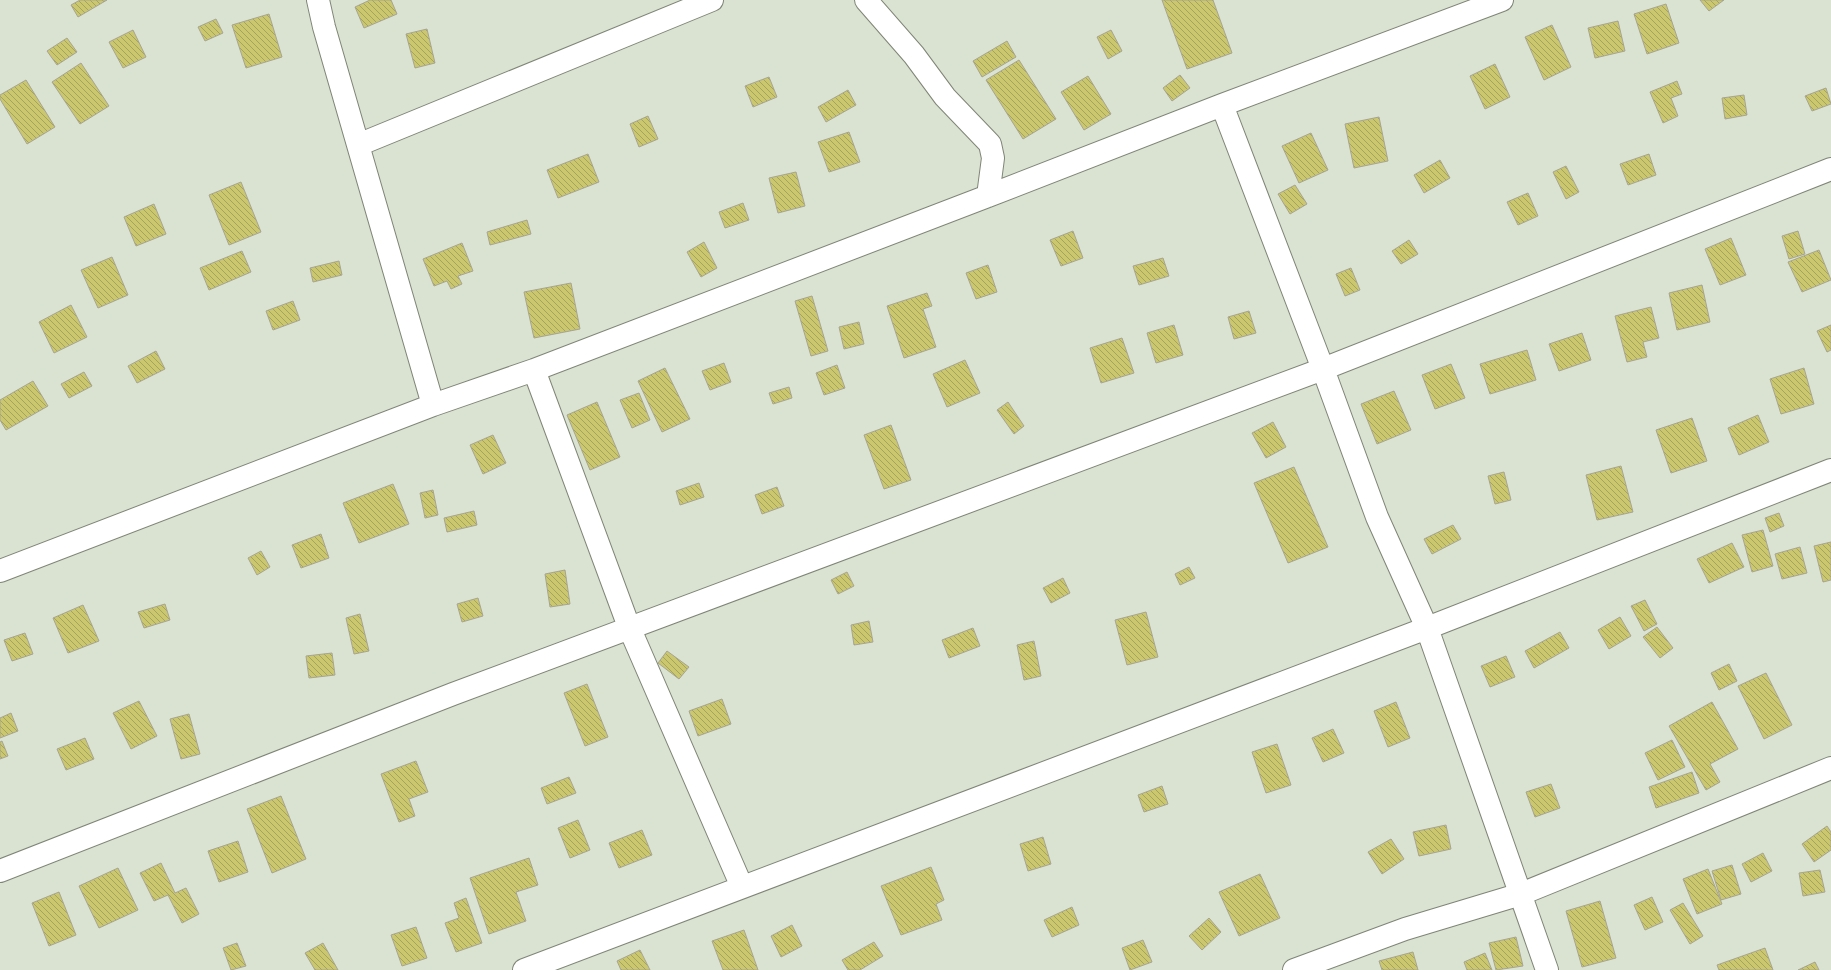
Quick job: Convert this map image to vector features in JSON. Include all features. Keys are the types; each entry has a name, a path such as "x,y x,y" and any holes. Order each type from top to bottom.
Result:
{"street":[{"path":"318,0 324,27 433,405"},
{"path":"358,146 712,0"},
{"path":"866,0 914,55 945,97 990,144 993,158 988,196"},
{"path":"0,571 433,405 534,370 1222,105 1502,0"},
{"path":"1222,105 1323,369 1377,517 1427,628 1547,970"},
{"path":"0,871 629,627 1323,369 1831,169"},
{"path":"534,370 629,627 742,887"},
{"path":"524,970 1427,628 1831,470"},
{"path":"1294,970 1405,929 1521,894 1831,768"}],"building":[{"path":"80,0 107,0 78,17 71,5"},
{"path":"370,0 391,0 397,14 364,28 355,7"},
{"path":"1162,0 1213,0 1232,53 1187,69"},
{"path":"1700,0 1724,0 1709,11"},
{"path":"1666,4 1679,43 1647,54 1634,14"},
{"path":"269,14 282,57 246,68 232,25"},
{"path":"216,19 223,33 205,41 198,27"},
{"path":"1618,21 1625,51 1595,58 1588,28"},
{"path":"1552,25 1571,67 1544,80 1525,37"},
{"path":"427,29 435,63 415,68 406,34"},
{"path":"133,30 146,57 123,68 109,42"},
{"path":"1111,30 1122,51 1108,59 1097,37"},
{"path":"67,38 77,52 57,65 47,51"},
{"path":"1007,41 1016,57 982,77 973,61"},
{"path":"1019,60 1056,119 1023,139 986,80"},
{"path":"81,63 109,106 80,124 52,82"},
{"path":"1495,64 1510,97 1485,109 1470,76"},
{"path":"1180,75 1190,88 1172,101 1163,88"},
{"path":"1088,76 1111,114 1084,130 1061,92"},
{"path":"769,77 777,97 753,107 745,86"},
{"path":"26,80 55,127 27,144 0,99 0,95"},
{"path":"1677,81 1682,94 1671,98 1678,116 1663,123 1650,92"},
{"path":"1826,88 1831,104 1812,111 1805,96"},
{"path":"848,90 856,105 826,122 818,107"},
{"path":"1744,95 1747,115 1725,119 1722,98"},
{"path":"648,116 658,139 639,147 630,124"},
{"path":"1379,117 1388,161 1354,168 1345,124"},
{"path":"849,132 860,162 829,172 818,142"},
{"path":"1311,133 1328,170 1299,183 1282,146"},
{"path":"588,154 599,182 558,198 547,170"},
{"path":"1649,154 1656,175 1628,185 1620,164"},
{"path":"1440,160 1450,178 1424,193 1414,175"},
{"path":"1566,166 1579,192 1566,199 1553,172"},
{"path":"796,172 805,206 778,213 769,178"},
{"path":"241,182 261,232 229,245 209,195"},
{"path":"1295,185 1307,204 1290,214 1278,194"},
{"path":"1528,193 1538,216 1518,225 1507,202"},
{"path":"743,203 749,220 725,228 719,212"},
{"path":"154,204 166,234 136,246 124,217"},
{"path":"527,220 531,234 490,245 487,232"},
{"path":"1073,231 1083,258 1061,266 1050,240"},
{"path":"1798,231 1805,254 1789,259 1782,236"},
{"path":"1731,238 1746,275 1720,285 1705,249"},
{"path":"1409,240 1418,254 1401,264 1392,251"},
{"path":"704,242 717,268 701,277 687,252"},
{"path":"462,243 473,271 458,276 462,284 451,289 447,281 434,286 423,259"},
{"path":"1819,250 1831,280 1802,292 1788,262"},
{"path":"242,251 251,272 209,290 200,268"},
{"path":"112,257 128,295 98,308 81,270"},
{"path":"1163,258 1169,276 1139,285 1133,266"},
{"path":"339,261 342,275 313,282 310,268"},
{"path":"988,265 997,292 976,299 966,273"},
{"path":"1351,268 1360,290 1345,296 1336,274"},
{"path":"571,283 580,329 534,338 524,292"},
{"path":"1702,285 1710,322 1677,330 1669,293"},
{"path":"927,293 932,306 923,309 936,347 904,358 887,306"},
{"path":"812,296 828,351 811,356 795,301"},
{"path":"293,301 300,320 273,330 266,311"},
{"path":"71,305 87,337 54,353 39,322"},
{"path":"1651,307 1659,338 1643,342 1647,357 1627,362 1615,316"},
{"path":"1249,311 1256,333 1234,339 1228,317"},
{"path":"859,322 864,344 844,349 839,327"},
{"path":"1174,325 1183,355 1156,363 1147,333"},
{"path":"1831,325 1831,350 1827,352 1817,331"},
{"path":"1582,333 1591,360 1559,371 1549,344"},
{"path":"1122,338 1134,373 1101,383 1090,348"},
{"path":"1527,350 1536,380 1490,394 1480,364"},
{"path":"156,351 165,369 137,383 128,366"},
{"path":"965,360 980,393 947,407 933,374"},
{"path":"724,363 731,382 710,390 702,371"},
{"path":"1451,364 1465,398 1435,409 1422,375"},
{"path":"837,365 845,388 824,395 816,373"},
{"path":"665,368 690,419 662,432 638,381"},
{"path":"1804,368 1814,404 1781,414 1770,379"},
{"path":"84,372 92,386 69,398 61,384"},
{"path":"33,381 48,406 6,430 0,420 0,400"},
{"path":"789,387 792,398 773,404 769,393"},
{"path":"1394,391 1411,430 1377,444 1361,404"},
{"path":"639,393 650,420 632,428 620,400"},
{"path":"597,402 620,457 590,470 567,415"},
{"path":"1008,402 1024,426 1014,434 997,410"},
{"path":"1758,415 1769,442 1739,455 1728,428"},
{"path":"1692,418 1707,461 1671,473 1656,430"},
{"path":"1273,422 1286,447 1266,458 1252,433"},
{"path":"891,425 911,480 884,489 864,435"},
{"path":"493,435 506,463 483,474 470,445"},
{"path":"1621,466 1633,512 1597,520 1586,475"},
{"path":"1294,467 1328,547 1288,563 1254,483"},
{"path":"1504,472 1511,500 1495,504 1488,476"},
{"path":"699,483 704,497 680,505 676,491"},
{"path":"393,484 409,524 359,543 343,503"},
{"path":"777,487 784,506 762,514 755,495"},
{"path":"433,490 438,515 425,518 420,493"},
{"path":"474,511 477,525 447,532 444,518"},
{"path":"1779,513 1784,526 1770,532 1765,518"},
{"path":"1453,525 1461,539 1432,554 1424,539"},
{"path":"1763,530 1773,566 1752,572 1742,535"},
{"path":"321,534 329,558 301,568 292,545"},
{"path":"1831,542 1831,580 1823,582 1814,546"},
{"path":"1732,543 1744,567 1709,583 1697,559"},
{"path":"1800,547 1807,573 1782,579 1775,554"},
{"path":"261,551 270,567 257,575 248,558"},
{"path":"1189,567 1195,578 1180,585 1175,574"},
{"path":"565,570 570,604 550,607 545,574"},
{"path":"847,572 854,586 838,594 831,580"},
{"path":"1063,578 1070,593 1051,603 1043,588"},
{"path":"478,598 483,616 462,622 457,604"},
{"path":"1645,600 1657,624 1644,631 1631,606"},
{"path":"165,604 170,620 144,628 138,612"},
{"path":"83,605 99,641 68,653 53,618"},
{"path":"1146,612 1158,657 1127,665 1115,620"},
{"path":"360,614 369,651 354,654 346,618"},
{"path":"1620,617 1631,636 1609,649 1598,630"},
{"path":"869,621 873,642 854,645 851,625"},
{"path":"1657,627 1673,648 1660,658 1643,637"},
{"path":"973,628 980,646 949,658 942,640"},
{"path":"1560,632 1569,648 1534,668 1525,651"},
{"path":"25,633 33,654 12,661 4,640"},
{"path":"1034,641 1041,676 1024,680 1017,645"},
{"path":"667,651 689,667 679,679 658,663"},
{"path":"332,653 335,675 309,678 306,656"},
{"path":"1506,656 1515,677 1490,687 1481,666"},
{"path":"1729,664 1737,681 1719,690 1711,673"},
{"path":"1766,673 1792,725 1764,739 1738,686"},
{"path":"587,684 608,737 585,746 564,693"},
{"path":"722,699 731,724 698,736 689,711"},
{"path":"139,701 157,736 131,749 113,713"},
{"path":"1396,702 1410,738 1388,747 1374,711"},
{"path":"1712,702 1738,749 1710,764 1720,782 1706,790 1669,726"},
{"path":"11,713 18,731 0,738 0,718"},
{"path":"189,714 200,754 181,759 170,719"},
{"path":"1333,729 1344,753 1323,762 1312,738"},
{"path":"85,738 94,759 66,770 57,749"},
{"path":"1672,740 1685,767 1658,780 1645,753"},
{"path":"2,741 8,756 0,759 0,742"},
{"path":"1277,744 1291,785 1266,793 1252,752"},
{"path":"416,761 428,792 409,799 415,816 399,822 381,774"},
{"path":"1692,772 1699,793 1656,808 1649,787"},
{"path":"569,777 576,793 547,804 541,788"},
{"path":"1551,784 1560,808 1535,817 1526,792"},
{"path":"1162,786 1168,804 1144,812 1138,795"},
{"path":"281,796 306,859 272,873 247,809"},
{"path":"578,820 590,850 570,858 558,828"},
{"path":"1446,825 1451,849 1419,856 1413,832"},
{"path":"1827,826 1831,832 1831,850 1814,862 1802,844"},
{"path":"642,830 652,855 619,868 609,843"},
{"path":"1043,837 1051,864 1028,871 1020,844"},
{"path":"1391,839 1404,859 1382,874 1368,852"},
{"path":"238,841 248,872 219,882 208,851"},
{"path":"1763,853 1772,871 1751,882 1742,864"},
{"path":"529,858 538,885 516,892 526,921 489,934 470,878"},
{"path":"161,863 175,893 186,888 199,914 182,923 168,895 154,901 140,873"},
{"path":"1732,865 1741,894 1721,900 1712,871"},
{"path":"931,867 944,900 936,904 942,920 901,935 881,886"},
{"path":"118,868 138,910 99,928 79,886"},
{"path":"1708,869 1722,904 1697,914 1683,879"},
{"path":"1820,870 1825,892 1803,896 1799,873"},
{"path":"1260,874 1280,918 1239,936 1219,892"},
{"path":"59,892 76,935 49,946 32,903"},
{"path":"1652,897 1663,922 1645,930 1634,905"},
{"path":"466,898 482,943 456,952 445,923 459,918 454,903"},
{"path":"1600,901 1616,958 1582,967 1566,911"},
{"path":"1683,903 1703,936 1690,944 1670,910"},
{"path":"1072,907 1079,925 1052,937 1044,920"},
{"path":"1209,918 1221,932 1202,950 1189,936"},
{"path":"792,925 802,946 781,957 771,936"},
{"path":"416,927 427,958 402,966 391,935"},
{"path":"744,930 758,970 723,970 712,941"},
{"path":"1516,937 1523,966 1496,970 1489,943"},
{"path":"1143,940 1152,962 1130,970 1122,948"},
{"path":"874,942 883,956 860,970 848,970 842,960"},
{"path":"237,943 246,966 231,970 223,948"},
{"path":"323,943 338,970 315,970 305,953"},
{"path":"1765,948 1773,970 1719,970 1717,965"},
{"path":"640,950 650,970 621,970 617,961"},
{"path":"1413,952 1418,970 1382,970 1379,961"},
{"path":"1485,953 1492,970 1467,970 1464,962"},
{"path":"1815,962 1819,970 1798,970"}]}
